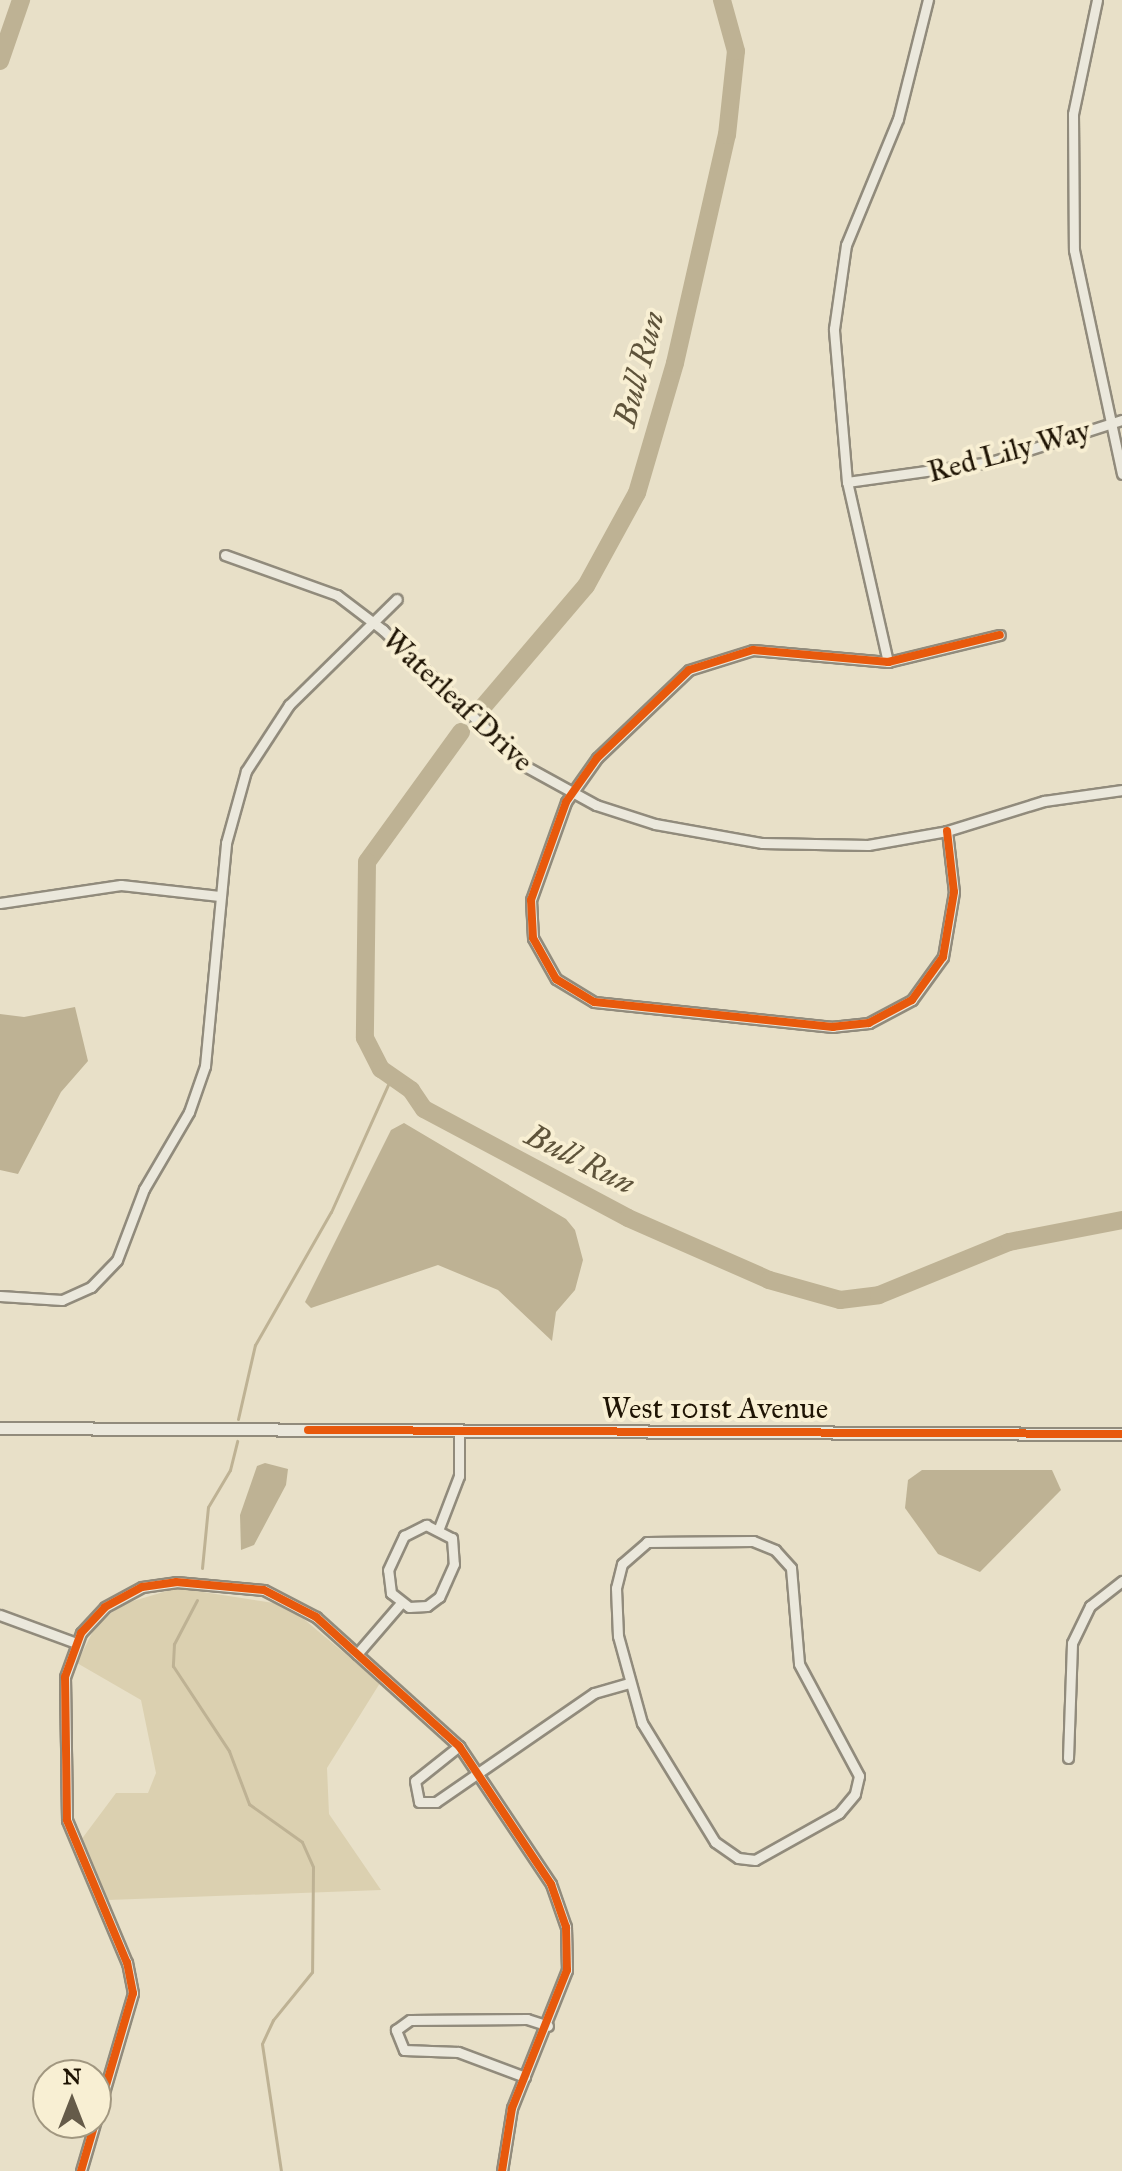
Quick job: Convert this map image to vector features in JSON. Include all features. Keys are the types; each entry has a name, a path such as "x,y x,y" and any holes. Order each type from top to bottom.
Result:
{"street":[{"path":"888,662 847,482 834,363 839,278 856,209 898,119 928,0"},
{"path":"1097,0 1073,114 1072,191 1080,293 1122,474"},
{"name":"Red Lily Way","path":"847,482 991,462 1122,420"},
{"name":"Waterleaf Drive","path":"225,555 314,583 373,621 492,740 571,794 655,824 762,843 855,846 947,831 1044,801 1122,790"},
{"path":"0,1296 40,1302 70,1297 97,1282 117,1260 144,1189 189,1112 205,1066 219,896 229,824 254,756 289,705 397,599"},
{"path":"947,831 954,892 947,944 924,988 889,1016 833,1027 612,1006 562,985 533,938 531,900 571,794 597,758 668,687 711,660 761,650 888,662 1000,635"},
{"path":"0,903 121,885 219,896"},
{"name":"West 101st Avenue","path":"0,1428 1122,1434"},
{"path":"439,1528 459,1476 459,1430"},
{"path":"420,1525 439,1528 452,1538 455,1554 442,1591 427,1606 401,1603 387,1581 401,1540 420,1525"},
{"path":"753,1541 775,1550 791,1568 796,1655 855,1758 858,1786 839,1813 773,1855 746,1860 715,1842 648,1734 629,1683 616,1588 628,1556 647,1542 753,1541"},
{"path":"1068,1758 1072,1643 1090,1606 1122,1581"},
{"path":"81,2171 133,1993 64,1803 64,1686 76,1643 120,1597 152,1584 185,1582 252,1588 287,1599 357,1654 459,1746 480,1772 551,1884 564,1919 567,1970 508,2124 502,2171"},
{"path":"357,1654 401,1603"},
{"path":"0,1615 76,1643"},
{"path":"459,1746 415,1781 416,1800 433,1803 587,1697 629,1683"},
{"path":"525,2077 458,2052 404,2050 396,2030 410,2020 527,2019 548,2026"}],"shaded area":[{"path":"75,1007 88,1061 61,1092 18,1174 0,1170 0,1014 24,1017"},
{"path":"404,1123 566,1219 575,1230 583,1260 575,1290 556,1312 552,1341 498,1290 438,1265 311,1308 305,1302 391,1130"},
{"path":"265,1463 288,1469 286,1485 254,1545 241,1550 240,1515 257,1466"},
{"path":"922,1470 1052,1470 1061,1490 980,1572 938,1554 905,1508 908,1480"},
{"path":"177,1588 287,1605 380,1683 327,1768 329,1814 381,1890 108,1900 81,1840 116,1793 148,1793 156,1773 141,1700 77,1663 96,1625 123,1604"}],"waterway":[{"name":"Bull Run","path":"0,61 21,0"},
{"name":"Bull Run","path":"482,708 586,586 637,493 675,363 727,135 736,51 722,0"},
{"name":"Bull Run","path":"461,732 367,862 365,1038 381,1069 411,1090 424,1109 628,1218 769,1280 840,1300 879,1295 1009,1242 1122,1220"},
{"path":"238,1419 255,1345 331,1212 391,1078"},
{"path":"202,1568 208,1507 230,1470 237,1441"},
{"path":"197,1600 174,1644 173,1666 229,1751 249,1804 302,1842 313,1867 312,1972 273,2020 262,2044 281,2171"}],"cycle path":[{"path":"947,831 954,892 943,957 912,1000 869,1023 833,1027 594,1002 556,979 533,938 531,900 566,802 597,758 689,670 753,650 888,662 1000,635"},
{"path":"308,1430 1122,1434"},
{"path":"81,2171 133,1993 127,1963 67,1820 65,1677 81,1633 105,1607 142,1587 176,1582 264,1590 316,1617 459,1746 551,1884 566,1927 567,1970 512,2108 502,2171"}]}
